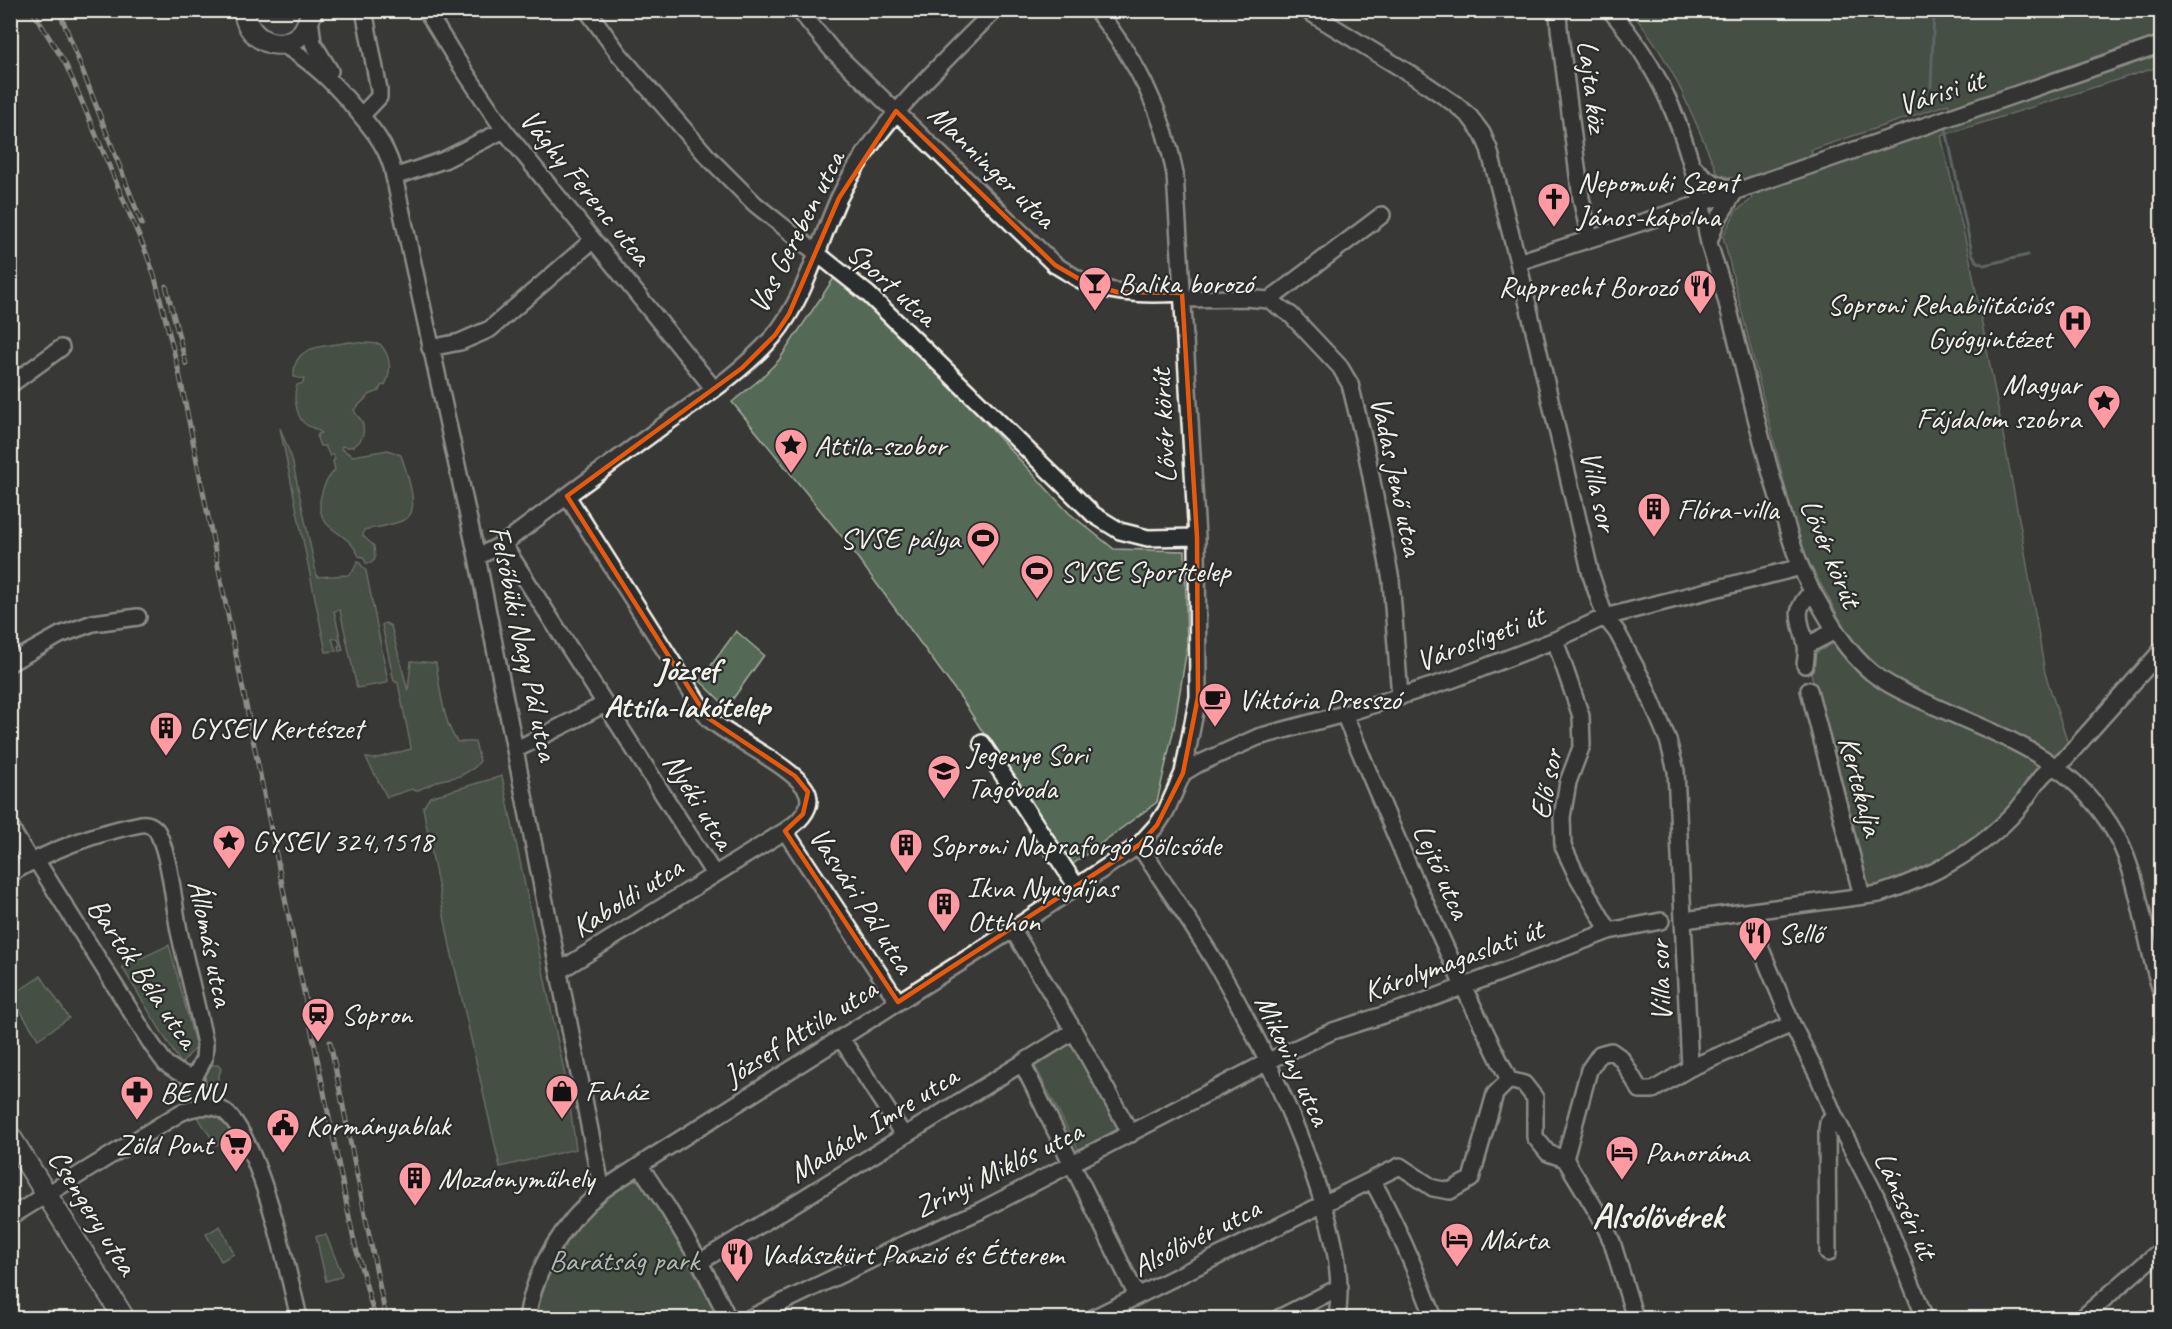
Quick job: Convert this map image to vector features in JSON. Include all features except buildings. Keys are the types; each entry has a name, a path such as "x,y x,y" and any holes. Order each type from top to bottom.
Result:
{"main road":[{"path":"244,10 245,21 254,35 267,42 282,44 299,36 311,14"},
{"name":"Csengery utca","path":"10,1136 124,1318"}],"street":[{"path":"361,116 379,97 364,10"},
{"name":"Vághy Ferenc utca","path":"426,10 504,130 714,389"},
{"name":"Sport utca","path":"587,10 619,54 707,156 755,204 868,294 1094,515 1120,531 1148,538 1197,537"},
{"name":"Manninger utca","path":"799,10 832,50 1055,265 1086,283 1116,292 1183,296"},
{"name":"Lővér körút","path":"1096,10 1112,29 1141,74 1154,100 1170,146 1178,208 1197,537 1198,697 1183,773 1157,825 1139,845"},
{"name":"Villa sor","path":"1305,10 1437,91 1470,117 1490,149 1591,575 1605,617 1617,632 1644,682 1668,740 1676,771 1690,1068"},
{"name":"Lajta köz","path":"1558,10 1581,198 1590,239"},
{"name":"Lővér körút","path":"1611,10 1630,33 1661,80 1676,116 1701,202 1709,242 1723,287 1755,420 1801,567 1812,592 1835,631 1851,652 1871,672 1899,690 2060,763 2093,802 2119,841 2130,868 2147,942 2162,993"},
{"path":"311,14 313,43 340,90"},
{"name":"Vas Gereben utca","path":"477,557 503,544 714,389 754,357 775,335 789,314 817,255 839,198 862,158 896,111 985,14"},
{"path":"282,44 310,61 340,90"},
{"name":"Várisi út","path":"1518,262 1994,103 2162,44"},
{"name":"Felsőbüki Nagy Pál utca","path":"340,90 380,139 394,177 477,557 602,1191"},
{"path":"394,177 444,160 504,130"},
{"path":"1691,164 1716,185 1736,190 1716,222 1709,242"},
{"path":"1183,296 1269,300 1382,215"},
{"path":"430,348 460,342 490,329 593,240"},
{"name":"Vadas Jenő utca","path":"1269,300 1291,315 1340,367 1350,384 1391,580 1400,697"},
{"path":"10,385 62,348"},
{"name":"Vasvári Pál utca","path":"567,496 708,718 720,729 795,776 808,792 808,805 803,814 796,824 785,831 898,1002"},
{"name":"Nyéki utca","path":"503,544 714,874"},
{"name":"Városligeti út","path":"1183,773 1258,737 1344,714 1454,679 1555,640 1605,617 1801,567"},
{"path":"1805,665 1806,646 1800,627 1799,610 1802,601 1812,592"},
{"path":"10,663 60,635 93,623 138,617"},
{"path":"1806,646 1835,631"},
{"name":"Elő sor","path":"1555,640 1581,716 1582,745 1568,782 1562,817 1563,846 1576,874 1609,931"},
{"path":"1684,920 1879,894 1907,884 1949,863 1976,846 2010,817 2045,773 2060,763 2162,650"},
{"name":"Kertekalja","path":"1809,690 1862,896"},
{"path":"516,750 605,704"},
{"name":"Lejtő utca","path":"1344,714 1409,867 1509,1080"},
{"path":"982,743 1077,887"},
{"name":"Állomás utca","path":"33,861 87,838 122,828 147,823 159,833 205,1044 204,1059 194,1078"},
{"name":"Bartók Béla utca","path":"10,827 152,1045 166,1064 194,1078 203,1105"},
{"name":"Kaboldi utca","path":"559,971 785,831"},
{"name":"József Attila utca","path":"602,1191 1013,930 1139,845"},
{"name":"Mikoviny utca","path":"1139,845 1223,976 1291,1113 1323,1203 1336,1253 1340,1287 1337,1318"},
{"path":"10,874 33,861"},
{"name":"Lánzséri út","path":"1758,911 1754,932 1792,1024 1818,1076 1834,1115 1876,1196 1925,1318"},
{"name":"Károlymagaslati út","path":"1268,1063 1333,1031 1412,1006 1609,931 1661,921"},
{"path":"1013,930 1074,1031 1131,1134"},
{"path":"1565,1159 1589,1070 1600,1054 1611,1051 1622,1058 1640,1090 1653,1090 1690,1068 1792,1024"},
{"name":"Madách Imre utca","path":"700,1262 1074,1031"},
{"path":"841,1038 904,1136"},
{"path":"1022,1063 1137,1296"},
{"name":"Zrínyi Miklós utca","path":"750,1318 902,1245 982,1210 1268,1063"},
{"path":"1509,1080 1524,1084 1535,1098 1535,1137 1548,1153 1565,1159 1596,1211 1612,1242 1635,1318"},
{"name":"Alsólövér utca","path":"1093,1318 1400,1166 1433,1188 1450,1191 1471,1179 1495,1094 1509,1080"},
{"path":"10,1217 180,1113 203,1105 225,1112 236,1124 267,1193 298,1318"},
{"name":"Lánzséri út","path":"1828,1253 1827,1130 1828,1123 1834,1115"},
{"path":"640,1166 700,1262 728,1318"},
{"path":"1372,1180 1408,1251 1434,1318"},
{"path":"527,1318 543,1262 576,1216 602,1191"},
{"path":"2082,1318 2162,1249"},
{"path":"1279,1318 1340,1287"},
{"path":"1122,1304 1130,1318"}],"highlighted area":[{"path":"896,111 1055,265 1086,283 1117,292 1182,293 1197,537 1198,697 1183,773 1157,825 1139,845 898,1002 785,831 803,814 808,792 795,776 708,718 567,496 742,368 775,335 789,314 839,198"}],"green space":[{"path":"1630,11 2161,11 2161,66 1941,136 1970,260 2022,535 2045,673 2068,744 2161,642 2161,664 2159,665 2151,658 1994,830 1926,870 1866,894 1808,658 1848,634 1800,546 1723,236 1736,211 1752,199 1745,182 1718,174 1670,68 1645,29","holes":["1948,104 1951,114 1814,161 1811,150"]},
{"name":"SVSE Sporttelep","path":"834,278 864,301 970,406 1069,513 1114,549 1185,551 1187,648 1174,728 1157,802 1069,867 963,701 843,538 732,402 779,360"},
{"path":"349,342 380,344 388,359 389,374 385,385 381,386 379,391 369,395 354,410 363,427 360,441 352,446 342,446 341,449 353,456 388,450 401,455 413,505 405,519 394,524 364,530 363,536 374,546 375,559 371,563 366,563 349,542 324,520 320,505 321,497 326,482 335,470 333,461 335,459 333,454 330,456 325,446 320,446 317,438 321,433 301,420 295,399 297,385 303,383 304,379 294,377 295,366 299,358 305,352 321,346"},
{"path":"280,428 292,459 317,577 348,575 358,561 366,571 388,681 386,683 357,688 340,610 334,611 343,650 339,651 338,638 332,639 336,651 326,652"},
{"path":"385,623 391,626 408,691 411,661 436,663 443,705 453,735 458,742 475,742 480,761 474,768 460,776 441,780 416,791 412,789 387,797 366,758 374,759 411,749 411,747 398,683 394,681 382,625"},
{"path":"736,631 764,655 727,707 700,681"},
{"path":"502,776 567,1085 576,1149 500,1167 450,946 423,808 430,797"},
{"path":"169,945 196,1047 181,1064 122,967"},
{"path":"41,976 69,1018 38,1039 11,996"},
{"path":"1072,1043 1120,1130 1079,1151 1035,1066"},
{"path":"209,1065 218,1065 221,1069 216,1085 213,1086 206,1084 205,1073"},
{"path":"178,1079 186,1080 193,1092 176,1100 171,1087"},
{"path":"206,1113 223,1119 230,1127 238,1142 234,1149 229,1139 216,1145 197,1116"},
{"name":"Barátság park","path":"636,1180 650,1191 719,1318 535,1318 547,1276 569,1236 598,1203 616,1190"},
{"path":"220,1226 234,1254 221,1261 206,1234"},
{"path":"326,1235 342,1274 340,1277 326,1281 316,1236"}],"waterway":[{"path":"1931,87 1934,10"},
{"path":"1946,129 1972,253 1976,261 1984,265 2028,255"}],"railway":[{"path":"32,10 65,63 155,278 179,372 354,1241 375,1318"},
{"path":"59,10 142,224"},
{"path":"166,286 186,364"},
{"path":"330,1042 386,1318"}],"place":[{"name":"Nepomuki Szent János-kápolna","path":"1554,228"},
{"name":"Balika borozó","path":"1095,312"},
{"name":"Rupprecht Borozó","path":"1700,315"},
{"name":"Soproni Rehabilitációs Gyógyintézet","path":"2075,350"},
{"name":"Magyar Fájdalom szobra","path":"2104,430"},
{"name":"Attila-szobor","path":"791,474"},
{"name":"Flóra-villa","path":"1654,538"},
{"name":"SVSE pálya","path":"983,567"},
{"name":"SVSE Sporttelep","path":"1037,600"},
{"name":"Viktória Presszó","path":"1215,728"},
{"name":"GYSEV Kertészet","path":"166,757"},
{"name":"Jegenye Sori Tagóvoda","path":"944,800"},
{"name":"GYSEV 324,1518","path":"229,870"},
{"name":"Soproni Napraforgó Bölcsőde","path":"906,874"},
{"name":"Ikva Nyugdíjas Otthon","path":"944,933"},
{"name":"Sellő","path":"1755,962"},
{"name":"Sopron","path":"318,1043"},
{"name":"Faház","path":"562,1120"},
{"name":"BENU","path":"137,1121"},
{"name":"Kormányablak","path":"283,1154"},
{"name":"Zöld Pont","path":"236,1173"},
{"name":"Panoráma","path":"1622,1181"},
{"name":"Mozdonyműhely","path":"415,1207"},
{"name":"Márta","path":"1457,1268"},
{"name":"Vadászkürt Panzió és Étterem","path":"737,1283"}],"district":[{"name":"József Attila-lakótelep","path":"687,688"},
{"name":"Alsólövérek","path":"1658,1215"}]}
